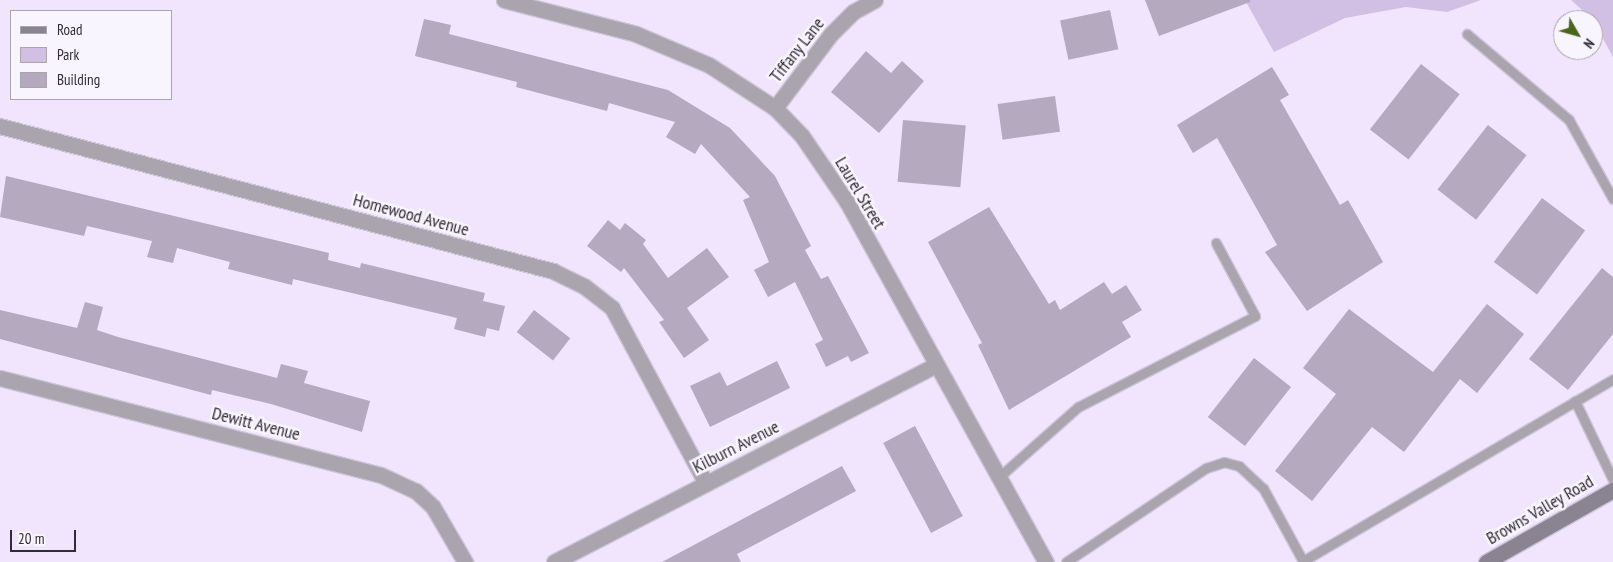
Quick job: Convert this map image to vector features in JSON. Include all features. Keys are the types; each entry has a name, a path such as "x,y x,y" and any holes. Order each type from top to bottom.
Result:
{"main road":[{"name":"Browns Valley Road","path":"1486,562 1613,490"}],"street":[{"name":"Laurel Street","path":"504,0 636,34 709,65 776,108 802,136 847,202 935,365 1046,562"},
{"name":"Tiffany Lane","path":"776,108 831,34 854,12 875,0"},
{"name":"Homewood Avenue","path":"0,126 553,271 584,286 612,308 706,483"},
{"name":"Kilburn Avenue","path":"554,562 935,365"},
{"name":"Dewitt Avenue","path":"0,378 381,475 416,491 433,507 465,562"}],"lane":[{"path":"1467,34 1568,120 1613,199"},
{"path":"998,478 1078,407 1254,316 1216,243"},
{"path":"1066,562 1206,468 1224,462 1240,466 1264,488 1303,561 1613,379"},
{"path":"1575,401 1613,480"}],"green space":[{"path":"1245,0 1481,0 1447,12 1406,7 1345,18 1274,52"},
{"path":"1571,0 1613,0 1613,57 1603,38 1603,10 1582,10"}],"building":[{"path":"1145,0 1250,0 1250,2 1159,36"},
{"path":"1110,10 1118,49 1068,60 1060,21"},
{"path":"424,19 451,25 449,34 668,90 730,128 775,176 811,246 805,250 821,279 828,276 869,353 851,362 848,356 826,367 815,344 823,340 795,282 768,297 754,270 769,262 743,200 750,197 701,144 695,154 666,137 675,122 609,103 607,111 516,87 517,82 415,56"},
{"path":"866,51 891,73 902,61 924,81 879,133 831,92"},
{"path":"1421,64 1460,94 1409,160 1370,129"},
{"path":"1272,67 1289,95 1280,100 1340,205 1348,200 1383,262 1307,311 1265,252 1277,245 1217,138 1193,153 1177,125"},
{"path":"1055,96 1060,132 1003,140 998,104"},
{"path":"903,120 966,125 960,187 898,182"},
{"path":"1488,125 1527,155 1476,220 1438,190"},
{"path":"6,176 329,253 328,260 360,268 361,263 485,293 483,301 505,306 499,331 487,328 485,337 454,329 457,318 293,279 292,285 228,269 230,262 177,248 173,263 147,257 152,241 87,226 84,236 0,217"},
{"path":"1542,198 1585,230 1537,294 1494,262"},
{"path":"989,207 1049,304 1055,300 1060,310 1104,282 1112,294 1126,285 1142,310 1122,322 1131,337 1009,410 978,345 982,343 928,242"},
{"path":"608,220 620,230 625,223 646,240 643,244 668,278 707,248 729,277 687,308 709,340 684,358 659,322 664,320 624,268 621,272 587,246"},
{"path":"1602,268 1613,277 1613,334 1568,390 1529,359"},
{"path":"85,302 103,307 97,330 118,337 277,378 281,364 308,371 304,383 370,401 362,432 271,404 212,390 211,395 0,339 0,310 77,328"},
{"path":"1487,304 1524,334 1477,393 1460,379 1404,452 1372,427 1312,501 1275,471 1336,394 1303,368 1349,309 1433,372"},
{"path":"534,310 570,338 553,360 517,332"},
{"path":"1254,358 1291,387 1245,446 1208,417"},
{"path":"777,361 790,388 710,427 690,386 720,372 727,386"},
{"path":"915,426 963,516 931,533 883,443"},
{"path":"842,466 856,491 737,554 741,562 662,562"}]}
